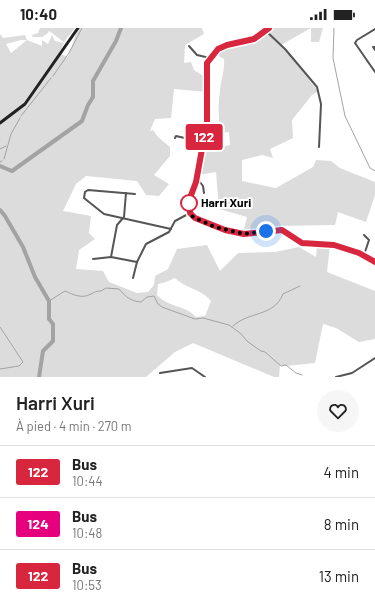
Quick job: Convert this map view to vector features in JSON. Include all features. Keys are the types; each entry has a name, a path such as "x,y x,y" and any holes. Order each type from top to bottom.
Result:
{"street":[{"path":"0,123 25,104 78,28"},
{"path":"269,28 254,39 222,47 210,58 206,69 207,122 189,203 190,213 195,218 238,234 282,230 302,243 330,244 364,255 375,262"},
{"path":"375,28 355,43 375,72"},
{"path":"266,31 285,49 317,87 321,104 319,147"},
{"path":"189,46 197,55 210,58"},
{"path":"175,138 176,136 202,142"},
{"path":"196,177 203,186 204,193"},
{"path":"135,194 88,190 85,192 84,198 101,213 124,217 171,229"},
{"path":"111,257 117,225 124,217 126,193"},
{"path":"133,278 137,262 146,244 167,234 176,221 190,213"},
{"path":"364,235 369,240 364,255"},
{"path":"92,259 111,257 137,262"},
{"path":"336,377 352,373 375,358"},
{"path":"160,373 192,368 205,376"}],"shaded area":[{"path":"40,28 75,28 64,42 49,31 42,37 33,37 32,35 38,33"},
{"path":"78,28 202,28 204,34 185,45 184,63 191,62 194,70 205,77 207,92 174,89 171,118 155,119 150,131 153,130 158,137 170,147 170,156 154,175 169,184 159,196 146,195 137,181 86,176 76,184 63,211 91,216 89,233 95,239 79,250 76,269 103,271 109,282 137,293 148,292 154,285 155,276 168,269 177,249 207,245 220,271 238,253 275,252 299,247 316,257 317,245 330,246 327,272 375,291 375,339 359,342 336,328 323,324 315,363 286,366 280,365 279,377 274,377 193,343 175,352 146,377 0,377 0,34 3,38 25,35 27,40 42,46 42,40 48,44 52,35 55,41 64,43 59,53 68,57","holes":["27,40 11,53 6,44","175,278 179,282 202,293 211,301 205,316 196,317 187,310 167,302 157,295 158,284"]},
{"path":"270,28 311,28 281,45 318,91 312,95 292,120 293,138 270,149 273,158 262,155 242,160 242,181 276,188 313,167 316,160 331,161 340,168 375,182 375,195 366,222 338,212 335,225 278,226 253,234 243,233 247,217 219,209 216,172 198,175 203,151 230,145 229,132 221,133 219,117 219,96 224,59 211,52 222,44 265,34"},
{"path":"311,28 323,28 319,42 311,42"}],"waterway":[{"path":"53,76 69,53 82,28"},
{"path":"0,166 12,171 82,121 88,105 93,97 93,81 116,41 121,28"},
{"path":"334,28 333,58 345,116 370,168 375,171"},
{"path":"21,116 51,78"},
{"path":"4,159 11,134 20,118"},
{"path":"0,149 6,146"},
{"path":"0,210 23,247 35,277 49,301 49,319 53,324 53,341 43,351 39,377"},
{"path":"233,326 239,321 274,307 283,294 300,286"},
{"path":"49,301 65,291 75,295 84,296 106,288 119,289 128,298 134,301 141,302 147,297 154,296 158,304 162,307 195,319 203,318 229,325 240,333 248,342 265,352 281,366 286,365 296,373 302,375"},
{"path":"0,327 23,362 19,366 0,369"}],"bus line":[{"name":"122","path":"269,28 254,39 227,45 218,49 207,63 207,122 196,172 196,182 188,204 190,213 195,218 215,227 238,234 282,230 302,243 334,245 364,255 375,262"}],"place":[{"name":"Harri Xuri","path":"189,203"}],"route":[{"path":"189,203 190,213 193,217 215,227 238,234 266,231"}]}
